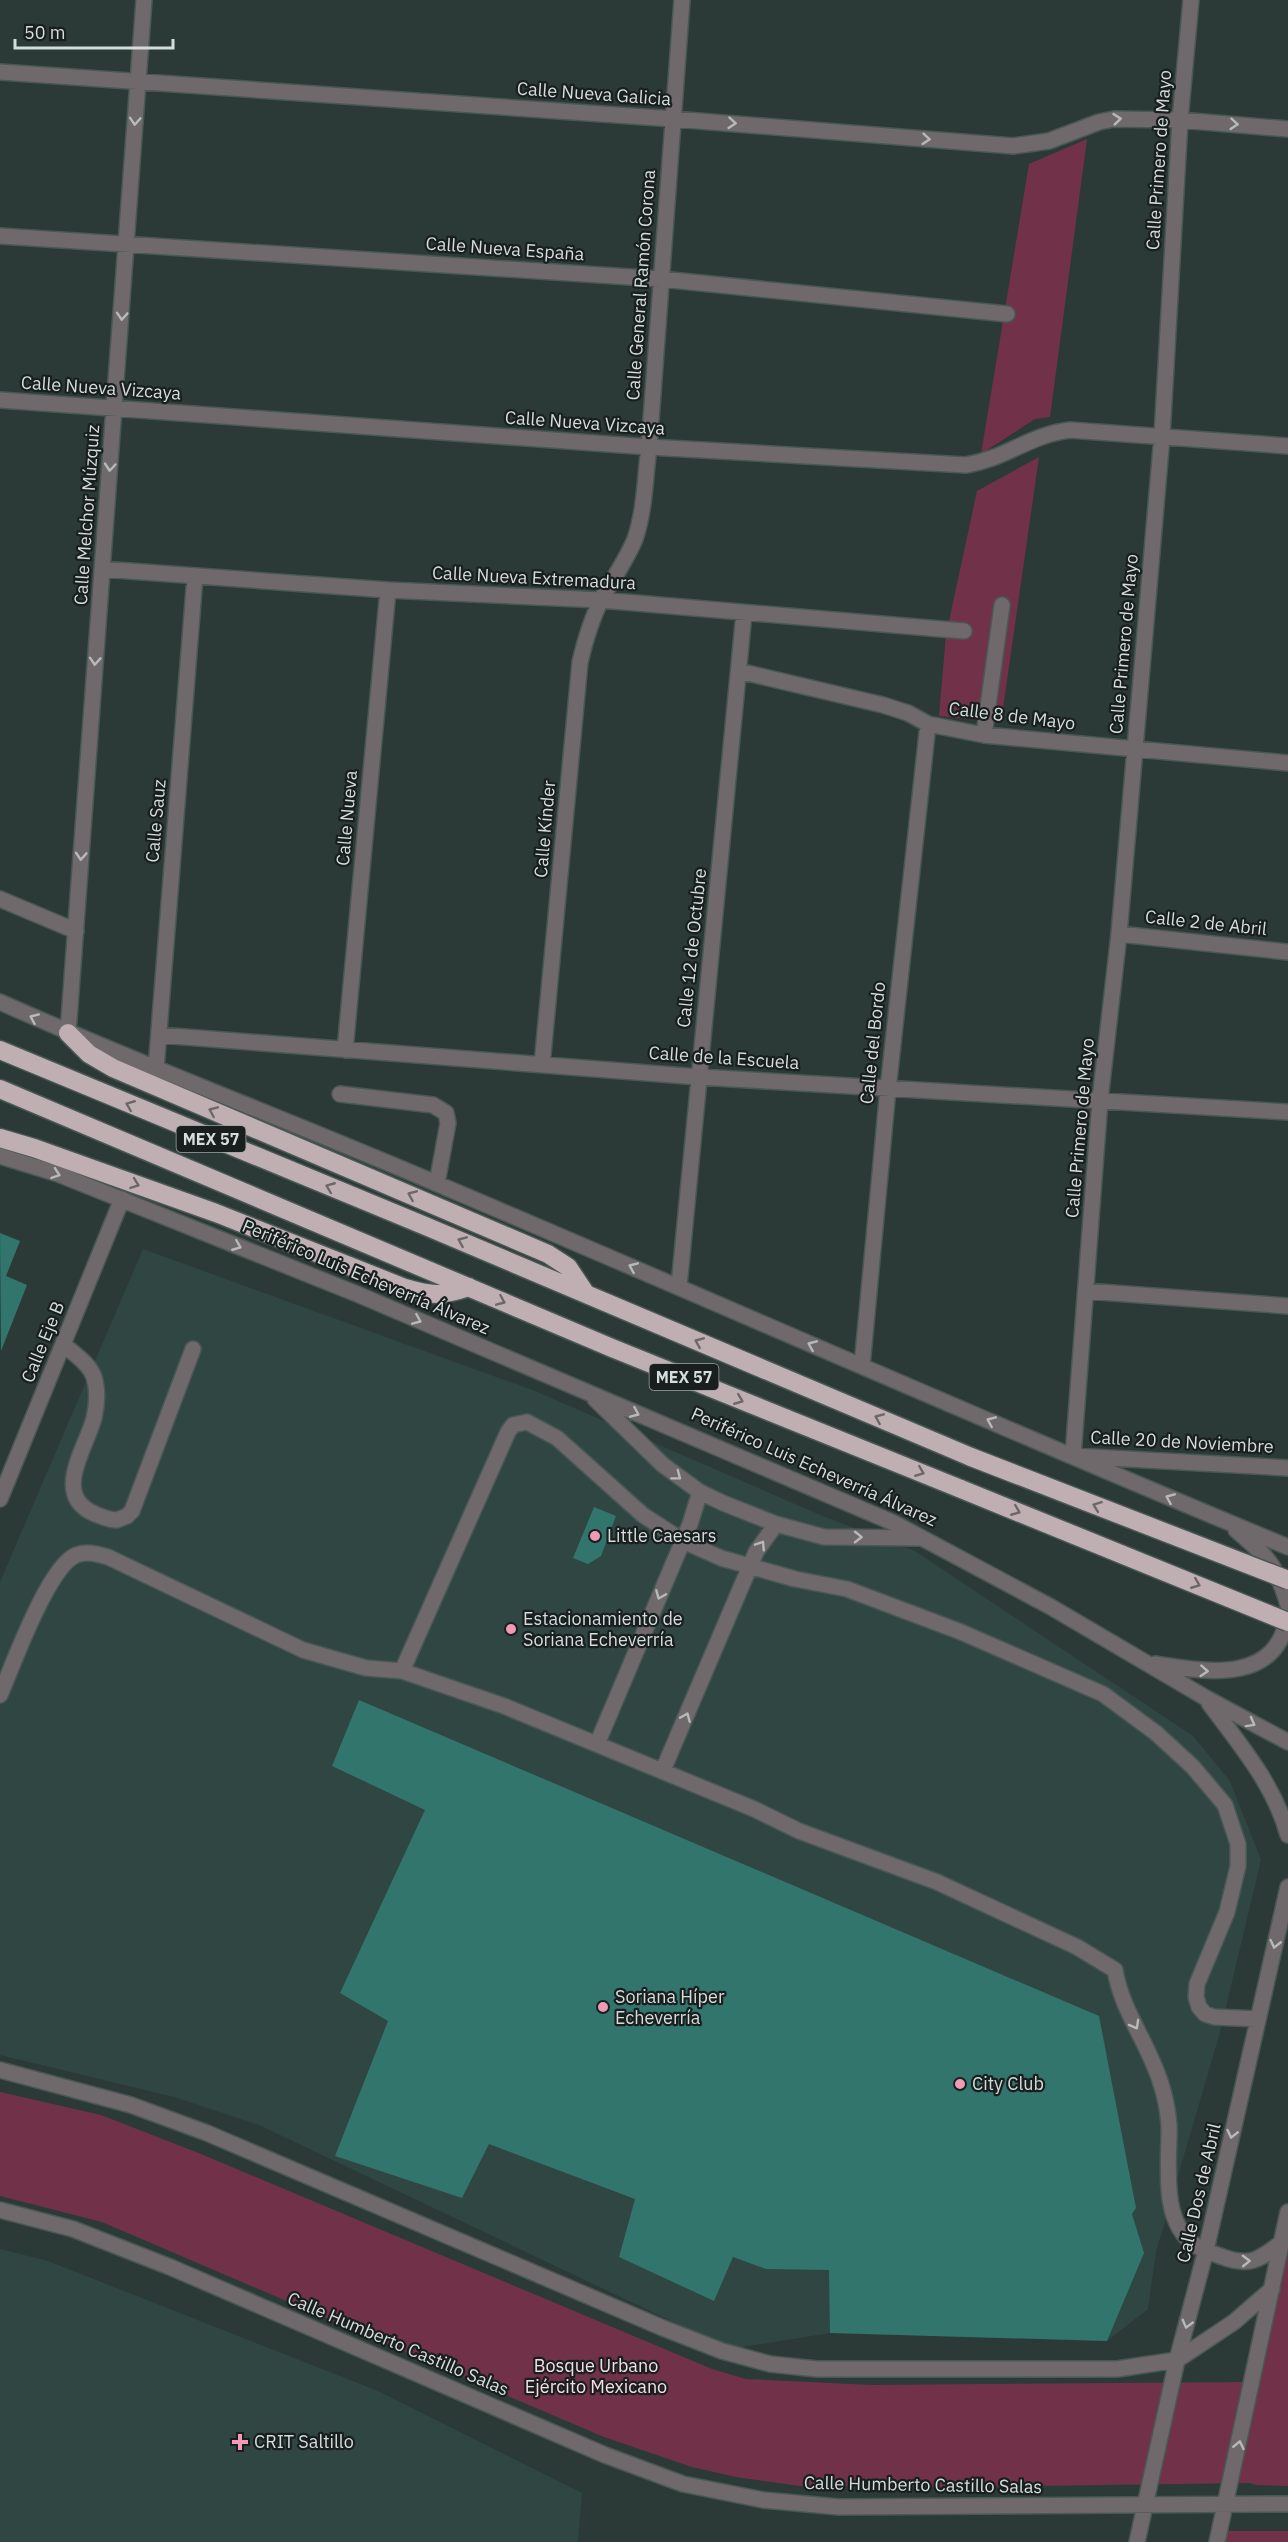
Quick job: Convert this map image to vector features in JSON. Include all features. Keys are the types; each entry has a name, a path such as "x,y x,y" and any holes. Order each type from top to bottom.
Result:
{"highway":[{"path":"68,1033 89,1054 112,1068 548,1254 568,1267 586,1294"},
{"name":"MEX 57","path":"0,1050 423,1225 971,1458 1288,1580"},
{"name":"Periférico Luis Echeverría Álvarez","path":"0,1089 612,1348 1288,1622"},
{"path":"0,1138 216,1213 405,1288 429,1295 441,1295 469,1287"}],"street":[{"name":"Calle Melchor Múzquiz","path":"68,1033 144,0"},
{"name":"Calle General Ramón Corona","path":"601,600 635,538 641,515 649,447 682,0"},
{"name":"Calle Primero de Mayo","path":"1073,1456 1100,1100 1119,934 1162,436 1180,120 1191,0"},
{"name":"Calle Nueva Galicia","path":"0,72 674,119 1014,146 1049,141 1114,118 1180,120 1288,129"},
{"name":"Calle Nueva España","path":"0,236 662,279 1007,315"},
{"name":"Calle Nueva Vizcaya","path":"0,400 649,447 966,465 984,462 1036,437 1070,430 1288,446"},
{"name":"Calle Nueva Extremadura","path":"102,569 388,590 601,600 964,631"},
{"name":"Calle Sauz","path":"156,1068 195,576"},
{"name":"Calle Nueva","path":"345,1050 388,590"},
{"name":"Calle Kínder","path":"542,1065 580,662 588,631 601,600"},
{"path":"984,735 1002,605"},
{"name":"Calle 12 de Octubre","path":"679,1286 744,613"},
{"name":"Calle 8 de Mayo","path":"739,671 908,712 928,724 984,735 1288,763"},
{"name":"Calle del Bordo","path":"862,1366 888,1089 928,724"},
{"path":"0,899 76,931"},
{"name":"Calle 2 de Abril","path":"1119,934 1288,952"},
{"path":"0,1002 68,1033 437,1183 1224,1521 1288,1546"},
{"name":"Calle de la Escuela","path":"159,1035 699,1077 1288,1112"},
{"path":"340,1094 433,1105 446,1113 448,1123 437,1183"},
{"name":"Periférico Luis Echeverría Álvarez","path":"0,1156 58,1174 357,1294 926,1539 1051,1607 1206,1698 1288,1742"},
{"name":"Calle Eje B","path":"0,1498 122,1199"},
{"path":"1086,1291 1288,1306"},
{"path":"63,1344 88,1365 94,1376 98,1396 94,1419 82,1447 72,1482 73,1492 80,1505 87,1510 117,1520 132,1511 193,1348"},
{"path":"588,1393 663,1465 700,1492 723,1503 776,1524 824,1537 926,1539"},
{"path":"402,1671 508,1432 513,1425 527,1422 557,1438 643,1515 682,1541 721,1558 750,1567 795,1579 847,1588 961,1632 1103,1694 1156,1733 1193,1767 1225,1805 1238,1844 1238,1866 1227,1912 1197,1984 1196,1996 1199,2007 1205,2014 1214,2017 1258,2019"},
{"name":"Calle 20 de Noviembre","path":"1073,1456 1288,1468"},
{"path":"597,1744 682,1541 700,1492"},
{"path":"1224,1521 1266,1555 1281,1579 1288,1605"},
{"path":"663,1770 756,1552 776,1524"},
{"path":"0,1695 49,1583 74,1556 89,1552 108,1557 303,1650 366,1668 402,1671 504,1706 663,1770 799,1831 937,1882 1077,1947 1115,1970 1122,2002 1150,2052 1162,2086 1169,2122 1168,2193 1176,2219 1185,2236 1195,2245 1243,2263 1263,2258 1281,2243"},
{"path":"1146,1663 1227,1672 1248,1666 1262,1660 1274,1648 1286,1632 1288,1614"},
{"path":"1206,1698 1264,1779 1278,1803 1288,1835"},
{"name":"Calle Dos de Abril","path":"1137,2542 1177,2360 1206,2250 1287,1895"},
{"path":"0,2070 131,2105 207,2133 663,2328 722,2351 770,2364 817,2369 1117,2369 1177,2360 1234,2322 1272,2289"},
{"name":"Calle Humberto Castillo Salas","path":"0,2210 73,2229 170,2266 605,2455 683,2484 763,2500 839,2507 1288,2504"},
{"path":"1217,2542 1288,2212"}],"shaded area":[{"path":"143,1249 535,1391 825,1517 915,1551 1193,1736 1230,1781 1261,1860 1220,2032 1156,2252 1148,2309 1107,2341 830,2333 730,2349 259,2125 174,2097 0,2055 0,1582"},
{"name":"CRIT Saltillo","path":"0,2249 48,2261 378,2391 582,2493 578,2542 0,2542"}],"green space":[{"path":"1087,139 1050,417 1035,419 981,454 1029,164"},
{"path":"1039,457 1001,722 939,716 946,635 977,491"},
{"name":"Bosque Urbano Ejército Mexicano","path":"0,2092 101,2115 201,2154 712,2369 746,2379 871,2385 1257,2382 1288,2253 1288,2486 1250,2483 965,2487 800,2486 736,2477 692,2467 604,2437 102,2222 0,2196"},
{"path":"1224,2531 1288,2531 1288,2542 1221,2542"}],"building":[{"path":"0,1233 20,1241 6,1276 27,1285 1,1351"},
{"name":"Little Caesars","path":"594,1507 616,1516 601,1556 588,1564 573,1558"},
{"name":"Soriana Híper Echeverría","path":"359,1700 1099,2016 1136,2208 1132,2214 1144,2253 1107,2341 830,2333 829,2270 766,2269 733,2257 714,2301 619,2257 635,2199 489,2144 462,2198 335,2156 388,2021 340,1993 425,1810 332,1766"}],"place":[{"name":"Little Caesars","path":"595,1536"},
{"name":"Estacionamiento de Soriana Echeverría","path":"511,1629"},
{"name":"Soriana Híper Echeverría","path":"603,2007"},
{"name":"City Club","path":"960,2084"},
{"name":"CRIT Saltillo","path":"240,2442"}]}
